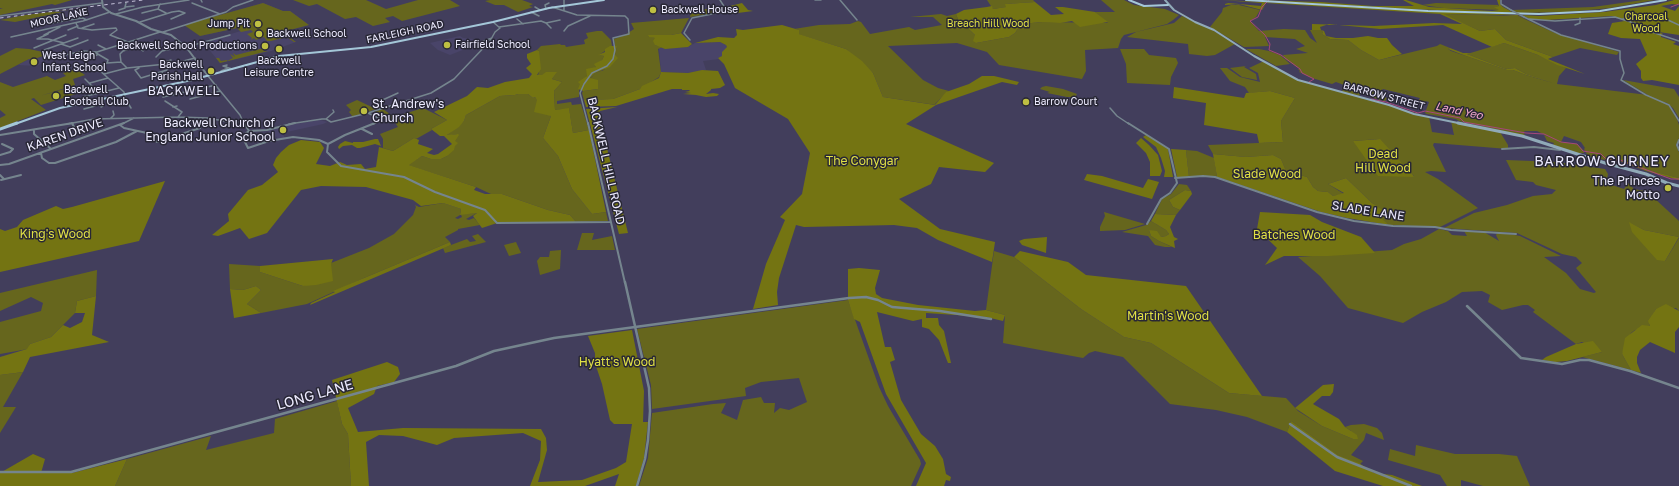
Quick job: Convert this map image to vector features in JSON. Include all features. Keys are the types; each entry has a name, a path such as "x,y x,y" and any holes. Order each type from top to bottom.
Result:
{"main road":[{"name":"FARLEIGH ROAD","path":"0,129 53,110 208,76 282,55 371,47 492,22 546,8 604,0"},
{"path":"1129,0 1141,5 1169,6"},
{"path":"1246,0 1524,15 1600,11 1641,6 1666,0"},
{"path":"1524,15 1597,10 1659,0"},
{"path":"1158,6 1165,3 1169,6"},
{"name":"BARROW STREET","path":"1169,6 1195,22 1214,30 1254,56 1302,81 1386,104 1414,114 1505,132 1610,165 1646,174 1667,183 1679,186"}],"street":[{"path":"115,14 138,8 189,0"},
{"path":"96,53 226,12 236,5 253,0"},
{"path":"564,0 564,10"},
{"path":"690,40 684,33 692,18 727,11 720,0"},
{"path":"815,0 821,0"},
{"path":"840,0 857,20"},
{"path":"1501,0 1501,4 1511,10 1524,15 1528,19 1561,35 1620,51 1620,59 1624,73 1621,80 1669,105 1679,121"},
{"path":"0,16 59,9 102,1 103,7 110,12 140,22 151,29 171,35 185,47 240,115 249,131"},
{"path":"126,3 124,7 126,7"},
{"path":"192,3 220,14"},
{"path":"546,8 545,5 549,3"},
{"path":"158,9 160,4"},
{"path":"119,10 134,6 138,8"},
{"path":"536,7 540,10"},
{"name":"BACKWELL HILL ROAD","path":"552,7 574,14 628,17 629,34 613,38 615,50 613,59 607,66 592,73 584,84 580,93 590,130 649,388 650,411 645,460 637,486"},
{"path":"142,13 158,9 167,13"},
{"path":"140,22 167,13 177,11 185,13 171,19"},
{"name":"MOOR LANE","path":"12,37 76,23 110,12"},
{"path":"531,12 539,16"},
{"path":"82,18 80,16 84,15"},
{"path":"564,31 568,26 590,16"},
{"path":"40,17 52,23 82,18 87,20"},
{"path":"1528,19 1555,21 1580,18 1614,17 1637,24 1642,29 1679,41"},
{"path":"1575,25 1580,23 1580,18"},
{"path":"1621,19 1646,19"},
{"path":"517,20 523,24"},
{"path":"546,23 560,20"},
{"path":"1668,20 1679,26"},
{"path":"492,22 499,27 541,21 546,23 551,28"},
{"path":"76,23 80,28 92,30 111,28 117,29 111,34 128,42"},
{"path":"80,28 94,24"},
{"path":"64,43 52,40 37,39 65,25"},
{"path":"68,30 78,26"},
{"path":"326,119 331,122 368,113 431,93 448,84 492,38 500,28 499,27"},
{"path":"156,57 162,51 185,47 230,34"},
{"path":"33,48 66,35"},
{"path":"44,50 79,37"},
{"path":"474,42 481,42 492,38"},
{"path":"60,44 70,47 88,40"},
{"path":"128,68 121,62 120,54 123,51 152,42"},
{"path":"98,45 107,49"},
{"path":"136,47 143,51"},
{"path":"52,58 83,51 96,53 108,60 107,63"},
{"path":"104,74 128,68 172,64 195,58"},
{"path":"162,64 171,60"},
{"path":"82,66 92,67 107,63 121,62"},
{"path":"139,67 135,70 141,78 169,70 172,64"},
{"path":"99,70 102,65"},
{"path":"226,66 232,69"},
{"path":"92,67 99,70 124,92 124,95 131,108"},
{"path":"221,70 229,68"},
{"path":"160,77 166,76 162,72"},
{"path":"90,83 108,78"},
{"path":"85,79 92,86"},
{"path":"163,97 216,85"},
{"path":"83,97 119,88"},
{"path":"190,99 220,91"},
{"path":"380,108 375,105 376,103 398,93"},
{"path":"95,100 95,105"},
{"path":"165,100 182,112 178,117"},
{"path":"84,109 100,104 101,107 103,106"},
{"path":"1110,108 1117,116 1169,149 1177,183 1170,194 1161,199 1147,224"},
{"path":"328,144 319,140 301,137 270,142 248,148 242,136 249,131 326,119 334,112 333,110"},
{"path":"110,118 114,115 113,111"},
{"path":"328,144 345,135 380,121 380,119 368,113"},
{"path":"0,134 34,130 72,122 110,118 178,117 208,118 234,123 242,121"},
{"name":"KAREN DRIVE","path":"0,166 120,125 134,118"},
{"path":"72,122 75,129"},
{"path":"120,125 124,128 147,134 158,142 200,128"},
{"path":"362,129 372,134"},
{"path":"34,130 34,134 52,149"},
{"path":"41,153 42,158 49,163 54,163 116,142 137,131"},
{"path":"1679,142 1679,150"},
{"name":"KAREN DRIVE","path":"0,156 10,152 13,149 2,144"},
{"path":"328,144 327,152 342,166 404,177 435,192 485,210 496,223 611,222"},
{"path":"1502,149 1533,147 1556,150 1563,149"},
{"path":"0,175 4,179"},
{"path":"1,180 21,175"},
{"name":"SLADE LANE","path":"1175,178 1215,177 1318,212 1365,222 1516,234"},
{"name":"LONG LANE","path":"0,472 71,472 456,366 494,351 554,338 849,298 866,297 878,300 892,307 940,311 991,319"},
{"path":"1467,306 1521,358 1562,364 1584,359 1630,371 1679,388"},
{"path":"1290,424 1337,457 1411,486"}],"shaded area":[{"name":"Backwell School","path":"263,3 283,11 290,11 309,25 282,32 296,42 271,51 220,63 203,42 241,31 237,28 200,36 211,18"},
{"name":"Fairfield School","path":"460,36 463,38 474,39 471,40 473,41 470,43 460,46 465,49 450,55 438,50 430,43"},
{"path":"720,42 727,47 722,56 718,58 719,59 703,61 706,70 688,73 661,72 659,48 688,47 695,43"},
{"name":"West Leigh Infant School","path":"53,57 37,66 18,65 29,59"},
{"name":"Backwell Church of England Junior School","path":"320,120 327,122 282,133 285,138 279,139 268,131 289,125"}],"green space":[{"path":"0,0 72,0 55,5 52,4 0,15 0,9 3,9 0,8"},
{"path":"293,0 366,0 386,9 418,0 450,0 460,6 402,21 393,16 385,18 390,22 373,26 356,17 345,19 317,4 309,6"},
{"path":"522,0 533,4 529,6 533,7 518,12 504,5 495,5 485,1"},
{"path":"987,0 1033,0 1035,2 1006,4 1007,7 993,9"},
{"path":"1101,0 1124,0 1134,5 1165,9 1179,15 1167,24 1124,35 1118,48 1085,50 1086,71 1082,79 999,65 987,52 957,43 888,46 923,80 938,88 949,91 935,104 936,105 883,97 873,73 846,49 798,34 799,30 794,29 819,25 850,24 858,21 861,22 870,34 909,27 915,30 942,25 933,17 910,17 941,14 947,16 956,14 958,19 975,35 976,43 1009,37 1015,33 1021,24 1042,22 1108,23 1095,12 1115,12"},
{"path":"1222,0 1517,15 1528,20 1518,16 1444,14 1480,31 1495,29 1506,40 1553,57 1548,59 1585,74 1557,65 1538,55 1504,43 1492,47 1443,25 1380,29 1337,25 1374,26 1434,23 1462,24 1440,14 1266,3 1262,10 1239,4 1261,6 1262,3"},
{"path":"1253,0 1321,2 1373,6 1414,6 1403,0 1406,0 1429,7 1492,11 1499,10 1494,7 1499,6 1497,0 1500,0 1500,4 1503,7 1514,13 1411,9"},
{"path":"1643,0 1655,0 1610,8 1567,12 1517,13 1512,10 1593,7"},
{"name":"Charcoal Wood","path":"1679,0 1679,5 1672,4 1661,6 1675,11 1679,6 1679,35 1659,32 1663,34 1661,37 1676,42 1673,44 1679,46 1679,85 1652,80 1643,81 1641,78 1641,71 1636,64 1647,55 1640,39 1621,38 1608,34 1612,23 1625,21 1612,16 1546,20 1530,19 1522,15 1539,16 1604,12 1656,5"},
{"name":"Breach Hill Wood","path":"1035,2 1051,15 1064,14 1055,7 1063,7 1095,12 1108,22 1080,27 1072,21 1060,23 1042,22 1021,24 1015,33 1009,37 976,43 973,41 975,35 958,19 956,14 964,10 992,6 993,9 1006,7 1005,4"},
{"name":"Backwell School","path":"263,3 283,11 290,11 309,25 282,32 296,42 287,37 271,41 267,41 264,37 256,40 254,38 251,40 252,38 247,34 253,32 251,30 241,32 237,28 200,36 184,25"},
{"path":"742,3 748,10 753,11 730,14 727,12 730,10 726,7"},
{"path":"1228,3 1239,4 1225,5"},
{"path":"1436,3 1498,5 1499,6 1495,7 1500,10 1444,8 1422,5"},
{"path":"1231,5 1239,5 1260,10 1256,17 1250,21 1259,31 1284,29 1305,30 1310,38 1317,43 1310,30 1321,30 1323,32 1322,34 1330,39 1348,40 1361,50 1379,60 1440,44 1450,48 1448,49 1451,51 1507,70 1513,70 1553,83 1526,74 1515,68 1506,69 1467,54 1504,43 1538,55 1566,68 1559,76 1557,84 1648,95 1623,80 1674,89 1679,97 1679,118 1673,108 1664,102 1669,106 1679,125 1679,138 1676,145 1679,152 1679,178 1648,170 1631,159 1607,158 1607,160 1598,160 1588,156 1581,142 1564,136 1561,142 1577,144 1584,153 1577,153 1553,145 1554,143 1547,141 1544,135 1551,138 1537,131 1525,131 1522,133 1524,133 1525,136 1459,121 1456,119 1427,114 1425,113 1429,102 1426,101 1426,105 1417,103 1420,98 1383,89 1377,94 1387,98 1385,101 1370,97 1371,92 1363,90 1359,96 1342,92 1344,85 1336,82 1332,84 1312,78 1299,72 1300,71 1298,69 1300,69 1285,59 1283,55 1308,53 1296,49 1305,46 1295,39 1265,37 1269,46 1244,47 1210,27 1222,12 1223,8"},
{"path":"716,7 720,12 690,17 691,12"},
{"path":"84,8 53,12 63,12 15,22 0,20 25,15"},
{"path":"1443,14 1518,16 1555,33 1619,52 1617,55 1580,48 1553,57 1506,40 1495,29 1480,31"},
{"path":"1182,16 1209,28 1235,44 1215,55 1207,56 1189,54 1188,44 1127,37 1136,32 1174,23"},
{"path":"689,18 681,33 648,36 655,38 655,45 662,47 658,49 661,72 659,77 640,89 613,99 584,100 582,93 583,91 598,89 590,79 595,73 604,70 615,55 617,46 615,46 614,39 625,35 634,29 631,23"},
{"path":"1312,24 1328,24 1320,27 1321,30 1312,30"},
{"name":"The Conygar","path":"782,25 799,30 799,34 846,49 862,61 873,73 883,97 935,105 946,92 969,84 982,76 994,76 1019,82 1017,85 1002,82 936,105 906,124 994,163 985,172 939,167 931,184 899,199 940,229 995,242 992,262 938,240 917,228 894,225 804,227 796,225 779,278 777,292 778,305 753,309 766,264 785,220 780,217 802,194 810,153 788,119 735,88 724,64 718,58 722,56 722,52 727,47 726,45 720,42 695,43 718,37 734,38 737,35 736,29 743,30"},
{"path":"1321,30 1324,31 1326,36 1336,38 1368,36 1387,38 1402,54 1379,60 1361,50 1348,40 1330,39 1322,34 1323,32"},
{"path":"602,31 611,40 612,46 599,55 604,56 602,60 582,80 579,89 579,97 557,101 557,104 571,102 572,105 581,104 589,130 573,133 569,109 555,110 554,91 562,82 552,79 556,73 537,76 539,73 539,51 537,50 541,46 560,44 565,45 566,47 585,44 584,40 588,38 586,33"},
{"path":"681,33 692,44 688,47 665,49 655,45 653,41 655,38 649,37 648,35 671,35"},
{"path":"610,46 617,46 615,55 618,58 610,67 595,73 590,78 598,80 598,89 583,91 578,89 580,84 578,82 587,76 586,69 596,67 594,64 602,60 604,56 598,55 605,52 605,49"},
{"path":"16,48 29,49 57,55 45,55 35,59 29,59 0,74 0,56"},
{"path":"1450,48 1463,53 1471,53 1467,54 1506,69 1515,68 1526,74 1554,83 1513,70 1507,70 1448,49"},
{"path":"265,49 263,51 268,51 220,63 216,58 219,58 221,61 227,61 233,58 230,54 235,57 233,53 236,55"},
{"path":"1120,49 1144,49 1149,55 1176,58 1178,63 1171,77 1170,85 1127,83 1126,64"},
{"path":"1246,49 1269,51 1280,55 1290,64 1276,66"},
{"path":"537,50 539,51 541,69 537,75 542,75 546,72 557,72 552,79 562,82 554,91 555,110 569,108 573,133 589,130 606,212 592,214 572,189 558,156 543,138 551,116 534,112 537,100 535,97 533,98 528,94 518,94 500,96 466,115 464,121 459,127 447,135 459,135 455,141 458,143 454,150 447,156 441,159 431,159 422,156 409,165 476,187 474,190 485,194 502,194 548,210 570,215 576,222 500,222 482,228 473,216 477,213 460,215 461,209 443,203 421,206 413,200 366,187 321,186 301,190 267,233 249,239 240,228 218,236 212,235 229,221 228,214 248,190 262,185 278,172 273,165 281,152 289,145 301,140 320,142 324,148 316,164 330,166 340,162 347,165 361,164 365,169 376,167 379,147 393,151 414,138 419,140 418,144 433,149 427,153 434,155 438,154 452,144 444,136 440,136 431,129 447,120 434,112 467,96 477,87 488,88 505,82 529,78 532,74 526,68 531,64 527,58 527,54"},
{"path":"1264,61 1297,80 1429,117 1432,132 1454,135 1451,121 1500,132 1508,145 1508,149 1434,143 1433,145 1446,172 1425,172 1438,179 1478,208 1440,227 1389,225 1379,217 1388,214 1372,203 1346,178 1328,184 1344,194 1333,196 1328,192 1318,191 1313,187 1307,177 1286,171 1281,159 1273,155 1246,157 1213,154 1208,145 1283,142 1281,121 1295,98 1270,91 1249,93 1245,87 1230,81 1220,68 1227,68 1240,77 1260,82 1258,73 1249,68","holes":["1379,139 1414,177 1353,141"]},
{"path":"1246,66 1244,67 1256,74 1257,80 1242,77 1230,68"},
{"path":"76,69 85,75 73,79 75,85 40,96 71,87 79,93 41,105 34,98 31,99 46,110 0,128 0,118 6,115 0,110 0,82 13,87 47,76 55,80 66,76 63,73"},
{"path":"702,70 718,71 725,85 720,88 711,89 706,94 719,94 717,96 706,97 683,94 691,93 685,92 690,91 689,90 672,89 616,106 586,107 584,100 613,99 640,89 642,86 659,78 661,72 688,73"},
{"path":"1046,86 1063,89 1077,94 1075,97 1067,97 1047,93 1050,92 1040,89"},
{"path":"1174,87 1244,98 1246,93 1270,91 1295,98 1281,121 1283,142 1259,143 1257,134 1204,125 1206,103 1173,98"},
{"path":"528,94 533,98 535,97 551,116 543,138 558,156 572,189 592,214 606,212 608,221 576,222 570,215 548,210 502,194 491,194 476,187 408,165 422,156 431,159 441,159 447,156 457,134 446,136 464,121 466,115 500,96"},
{"path":"357,100 376,109 353,117 349,112 351,110 346,105"},
{"path":"617,107 600,111 597,114 600,120 628,233 619,234 586,109"},
{"path":"423,108 447,120 431,129 432,130 416,139 414,138 393,151 383,148 383,139 380,134 398,127 394,121 381,118 374,112 383,109 394,117"},
{"path":"1146,135 1168,149 1173,177 1164,177 1165,171 1161,158 1156,147 1143,137"},
{"path":"1141,138 1158,155 1162,171 1160,176 1150,176 1150,162 1146,153 1136,143"},
{"path":"378,139 381,146 375,144 360,148 352,145 343,146 339,149 338,147 345,141 353,143"},
{"name":"Dead Hill Wood","path":"1380,139 1414,177 1378,176 1353,141"},
{"path":"1171,149 1186,150 1189,177 1177,177"},
{"path":"1186,150 1197,151 1214,158 1217,177 1189,177"},
{"name":"Slade Wood","path":"1213,154 1246,157 1273,155 1281,159 1286,171 1307,177 1313,187 1318,191 1328,192 1333,196 1344,193 1328,184 1346,178 1372,203 1389,214 1380,217 1389,225 1321,212 1217,177"},
{"path":"1607,158 1631,159 1648,170 1679,178 1679,180 1646,171 1620,161 1607,160"},
{"path":"1506,160 1557,162 1605,169 1608,174 1606,183 1624,189 1628,183 1634,189 1650,192 1653,197 1679,221 1679,237 1644,230 1630,223 1665,261 1679,238 1679,311 1676,308 1656,309 1649,321 1650,327 1635,330 1631,333 1622,354 1631,370 1582,357 1602,352 1582,342 1576,344 1533,312 1535,310 1528,305 1502,310 1488,302 1490,295 1482,291 1462,292 1446,302 1422,312 1403,323 1348,308 1320,276 1298,257 1392,250 1404,244 1421,239 1439,229 1448,231 1452,235 1467,236 1464,231 1484,232 1499,241 1496,235 1498,232 1520,236 1561,256 1544,257 1566,273 1580,289 1594,293 1596,292 1576,268 1582,263 1576,257 1562,254 1517,233 1444,228 1474,213 1507,205 1533,196 1552,194 1556,190 1536,185 1533,182 1516,180"},
{"path":"1087,174 1102,176 1143,188 1148,179 1159,182 1152,199 1084,180"},
{"name":"King's Wood","path":"165,181 139,241 0,272 0,229 5,231 17,227 23,220 56,206 63,209 72,207"},
{"path":"1179,184 1187,185 1191,191 1185,190 1169,200 1173,207 1180,210 1176,215 1155,214 1162,199 1171,194"},
{"path":"1185,190 1191,191 1192,194 1180,210 1173,207 1169,200"},
{"path":"443,203 461,209 460,215 455,218 458,219 462,217 462,214 477,213 466,219 469,220 474,218 480,225 458,229 445,237 450,242 307,304 261,313 247,304 261,290 256,286 243,290 230,289 229,264 260,266 260,272 303,286 331,274 331,263 369,248 394,234 413,215 416,207 415,205 419,207"},
{"path":"1104,212 1145,224 1125,230 1100,231 1100,227 1105,216"},
{"name":"Batches Wood","path":"1260,212 1310,215 1322,222 1361,237 1375,253 1328,256 1284,256 1265,265 1277,248 1257,229"},
{"path":"1155,214 1176,215 1170,227 1174,237 1178,239 1174,241 1175,248 1151,236 1149,230 1157,231 1161,237 1169,234 1166,230 1151,221"},
{"path":"1151,221 1166,230 1169,234 1161,237 1149,230 1151,236 1172,247 1155,245 1148,236 1122,232 1146,225"},
{"path":"1629,222 1644,230 1679,237 1665,261 1657,260 1632,232"},
{"path":"582,233 594,233 592,240 612,236 615,250 577,250"},
{"path":"478,234 486,242 445,253 443,248 467,239 470,242 476,241 472,236"},
{"path":"1047,237 1046,253 1022,245 1019,241 1024,239"},
{"path":"450,242 451,245 310,305 311,303 335,292 333,291"},
{"path":"516,242 521,253 509,256 504,245"},
{"path":"561,250 560,269 540,275 537,261 540,257 549,257 550,251"},
{"path":"994,251 1014,257 1081,309 1124,337 1151,343 1229,393 1286,398 1298,411 1322,426 1353,439 1351,431 1345,427 1364,424 1377,428 1382,433 1384,440 1366,433 1364,440 1351,455 1363,461 1360,464 1338,455 1291,421 1287,432 1247,417 1216,410 1170,404 1123,357 1095,351 1089,353 1083,358 1003,343 1005,315 986,310"},
{"name":"Martin's Wood","path":"1020,251 1068,262 1086,275 1186,286 1262,396 1229,393 1151,343 1124,337 1081,309 1014,257"},
{"path":"333,259 331,264 333,281 316,285 303,286 260,272 260,266"},
{"path":"859,268 880,270 875,288 876,294 882,298 918,305 975,311 986,310 1005,315 1003,321 986,317 926,313 926,318 938,318 939,325 944,331 951,363 948,363 939,340 929,329 922,327 922,319 913,321 877,312 885,347 891,347 895,360 890,362 901,400 921,434 935,446 943,459 946,474 951,477 950,481 946,480 944,486 916,486 926,463 886,394 860,322 854,319 848,300 848,269"},
{"path":"97,270 96,296 77,301 75,313 51,337 30,344 28,349 0,354 0,322 41,311 43,303 31,297 0,311 0,293"},
{"path":"256,286 261,290 247,304 261,313 234,318 230,289 243,290"},
{"path":"96,296 92,335 109,342 30,357 23,372 0,375 0,357 27,349 30,344 51,337 63,325 70,328 82,322 85,313 75,313 77,301"},
{"path":"848,300 879,387 888,406 920,460 921,464 911,486 639,486 648,458 652,413 726,403 721,413 737,420 743,400 761,397 764,403 775,403 774,413 780,408 789,410 807,402 799,378 761,382 745,388 746,396 652,409 651,385 637,329"},
{"path":"1666,304 1679,311 1679,327 1675,332 1675,353 1650,342 1640,350 1637,357 1637,363 1641,373 1631,370 1622,354 1625,338 1642,325 1650,326 1648,321 1656,309"},
{"name":"Hyatt's Wood","path":"632,330 644,391 643,422 648,422 644,458 636,486 615,486 619,474 585,486 530,486 540,460 541,441 523,433 454,438 437,445 403,436 379,435 366,442 369,486 351,486 348,434 342,424 332,380 387,362 398,367 400,374 394,382 377,386 374,394 348,408 358,432 403,428 541,429 546,438 547,450 538,482 582,480 616,468 626,462 632,424 614,424 610,420 602,384 595,363 595,353 588,336"},
{"path":"1593,341 1602,352 1567,361 1555,362 1542,360 1576,344"},
{"path":"23,372 3,407 16,407 0,433 0,375"},
{"path":"1334,384 1333,392 1330,396 1322,396 1313,404 1339,419 1345,427 1357,435 1358,439 1353,439 1322,426 1295,408 1323,385"},
{"path":"337,401 342,424 348,434 351,486 115,486 127,459 211,436 206,450 274,433 275,419"},
{"path":"1291,421 1338,455 1359,463 1374,473 1392,475 1422,486 1383,486 1335,471 1287,432"},
{"path":"1416,445 1455,454 1499,454 1517,456 1530,486 1483,486 1461,480 1461,486 1447,486 1440,475 1388,460 1390,449 1415,456"},
{"path":"33,454 45,459 41,473 72,473 127,459 115,486 0,486 0,473"}],"waterway":[{"name":"Land Yeo","path":"1269,0 1262,7 1258,17 1250,21 1265,35 1270,44 1269,50 1281,55 1300,69 1302,73 1314,79 1309,82"},
{"path":"1671,7 1679,4"},
{"name":"Land Yeo","path":"1371,99 1386,102 1418,113 1425,111 1460,118 1464,122 1526,133 1544,134 1561,142 1577,144 1583,151 1601,154 1607,160 1620,160 1671,179 1679,179"}],"railway":[{"path":"0,18 143,0"}],"place":[{"name":"Backwell House","path":"653,10"},
{"name":"Jump Pit","path":"258,24"},
{"name":"Backwell School","path":"259,34"},
{"name":"Fairfield School","path":"447,45"},
{"name":"Backwell School Productions","path":"265,46"},
{"name":"Backwell Leisure Centre","path":"279,49"},
{"name":"West Leigh Infant School","path":"34,62"},
{"name":"Backwell Parish Hall","path":"211,71"},
{"name":"Backwell Football Club","path":"56,96"},
{"name":"Barrow Court","path":"1026,102"},
{"name":"St. Andrew's Church","path":"364,111"},
{"name":"Backwell Church of England Junior School","path":"283,130"},
{"name":"The Princes Motto","path":"1668,188"}],"district":[{"name":"BACKWELL","path":"184,91"},
{"name":"BARROW GURNEY","path":"1602,162"}]}
